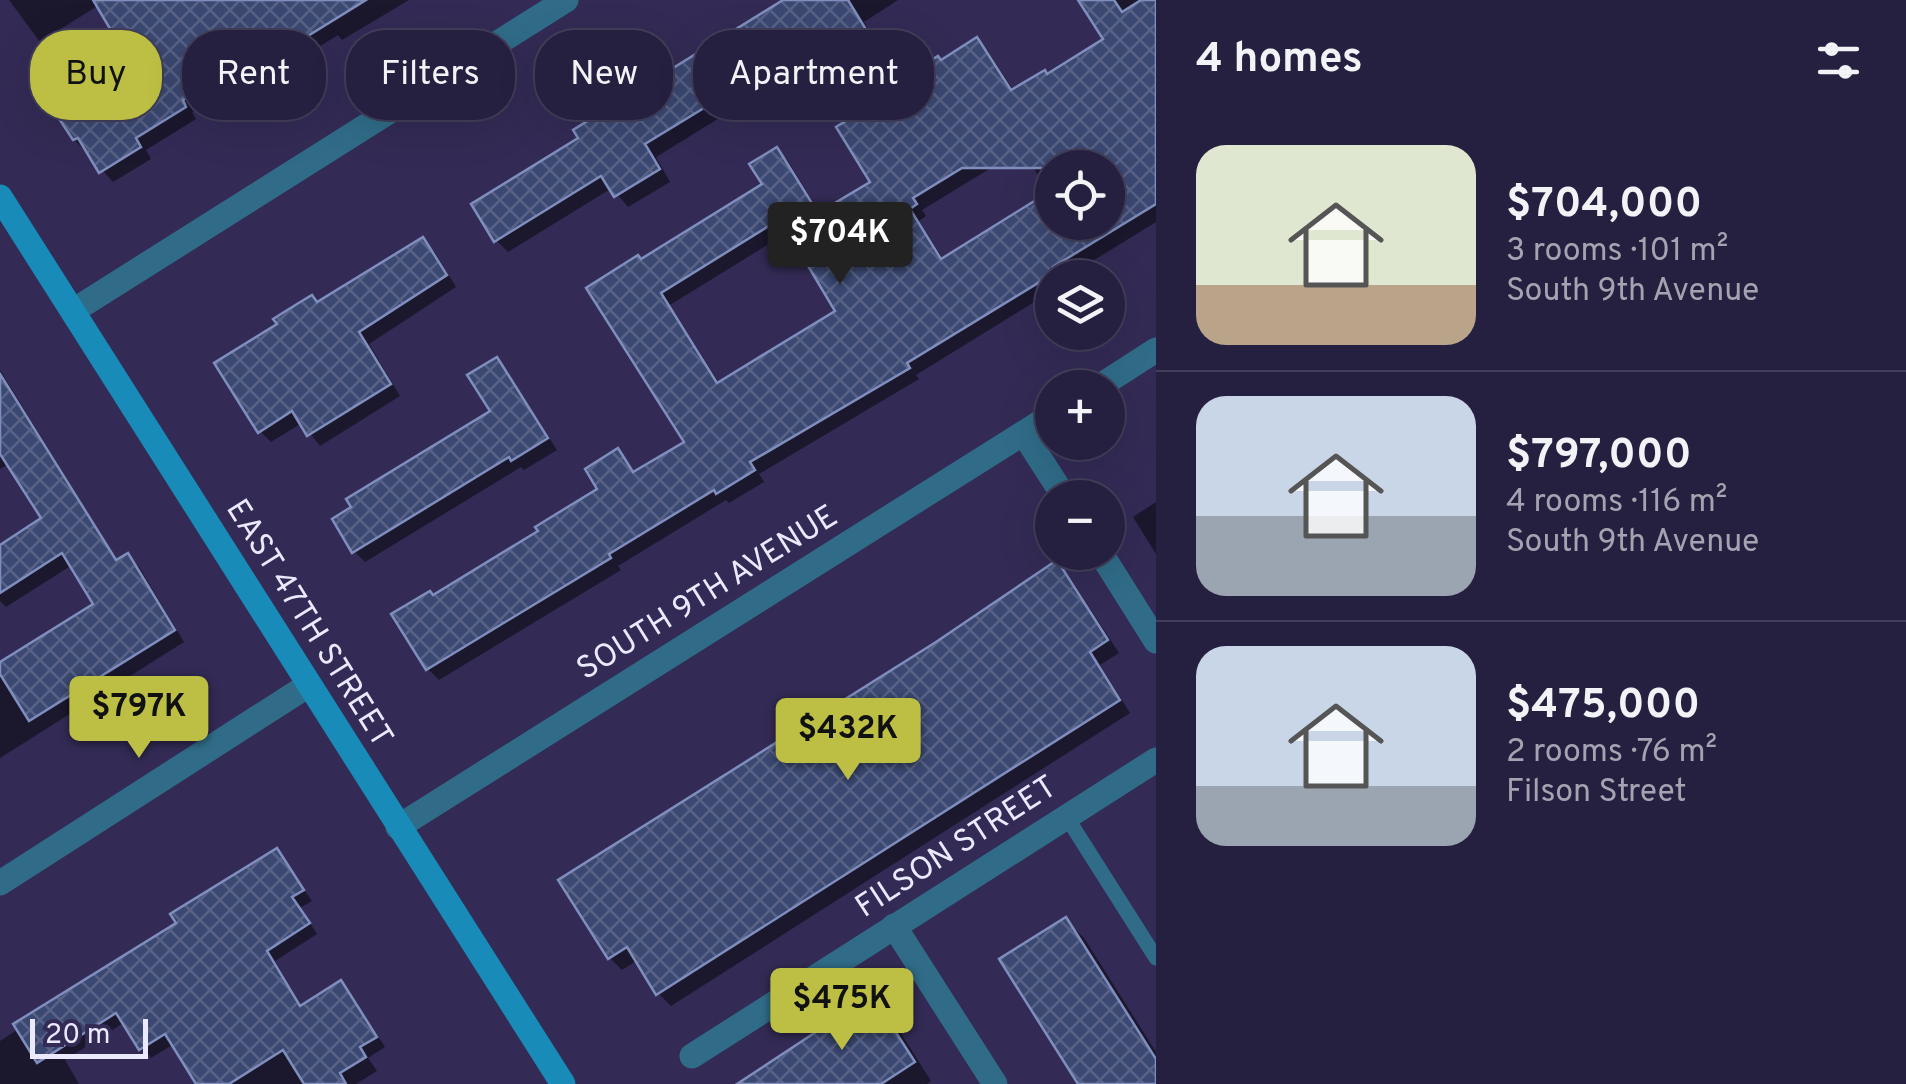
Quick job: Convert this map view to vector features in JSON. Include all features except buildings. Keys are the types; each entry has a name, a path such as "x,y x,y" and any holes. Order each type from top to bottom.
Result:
{"main road":[{"name":"EAST 47TH STREET","path":"0,198 562,1084"}],"street":[{"path":"73,311 566,0"},
{"path":"1125,370 1156,350"},
{"name":"SOUTH 9TH AVENUE","path":"398,827 1035,427"},
{"path":"1024,434 1053,480"},
{"path":"1111,570 1156,641"},
{"path":"0,883 307,686"},
{"name":"FILSON STREET","path":"692,1056 1156,760"},
{"path":"894,926 995,1084"}],"lane":[{"path":"1066,816 1156,958"}]}
